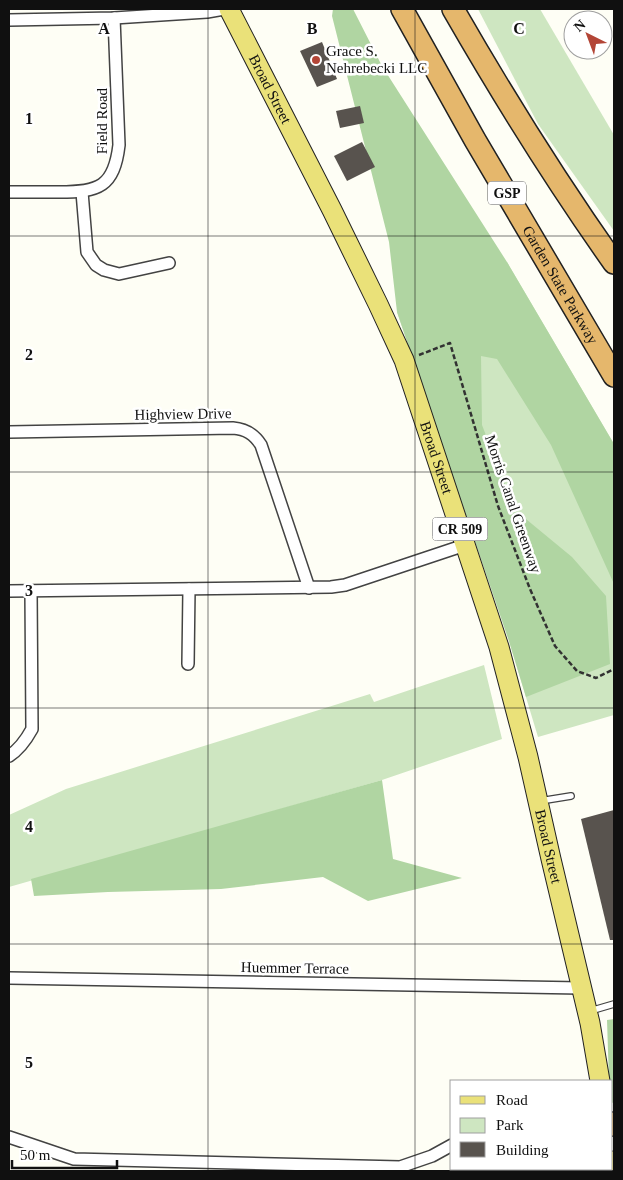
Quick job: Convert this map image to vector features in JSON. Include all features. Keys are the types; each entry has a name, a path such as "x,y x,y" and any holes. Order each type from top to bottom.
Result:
{"highway":[{"name":"Garden State Parkway","path":"402,9 475,140 614,376"},
{"path":"453,9 514,112 585,222 614,263"}],"main road":[{"name":"Broad Street","path":"228,9 336,218 404,360 499,647 528,757 587,1012 600,1080"}],"street":[{"path":"9,20 114,18 207,12 224,9"},
{"name":"Field Road","path":"9,192 82,192 96,189 106,183 118,158 119,145 114,18"},
{"path":"82,192 87,252 96,265 104,270 119,274 169,263"},
{"name":"Highview Drive","path":"9,432 233,428 247,430 258,439 261,445 309,588"},
{"path":"9,592 331,587 345,585 465,545"},
{"path":"188,664 189,589"},
{"path":"9,756 27,739 32,729 31,591"},
{"name":"Huemmer Terrace","path":"9,978 581,988"},
{"path":"9,1137 74,1159 400,1166 432,1156 450,1146"}],"lane":[{"path":"538,802 571,796"},
{"path":"587,1012 614,1004"}],"path":[{"name":"Morris Canal Greenway","path":"404,360 450,343 498,506 530,589 555,646 577,671 596,678 614,668"}],"green space":[{"path":"333,9 353,9 382,66 507,262 614,444 614,584 551,445 497,359 481,356 482,425 515,510 572,557 606,596 610,664 526,697 509,641 397,312 389,242 332,16"},
{"path":"478,9 540,9 563,48 563,60 570,60 614,135 614,231 538,124"},
{"path":"507,262 614,444 614,715 538,737 509,641 397,312"},
{"path":"484,665 502,739 382,780 9,887 9,815 66,789 370,694 374,702"},
{"path":"382,780 393,859 462,878 368,901 323,877 221,889 34,896 31,879"},
{"path":"614,1019 613,1102 613,1080 609,1080 607,1020"}],"building":[{"name":"Grace S. Nehrebecki LLC","path":"322,42 337,79 317,87 300,51"},
{"path":"360,106 364,123 340,128 336,111"},
{"path":"362,142 375,167 347,181 334,156"},
{"path":"614,810 614,940 610,940 581,819"}],"place":[{"name":"Grace S. Nehrebecki LLC","path":"316,60"}]}
